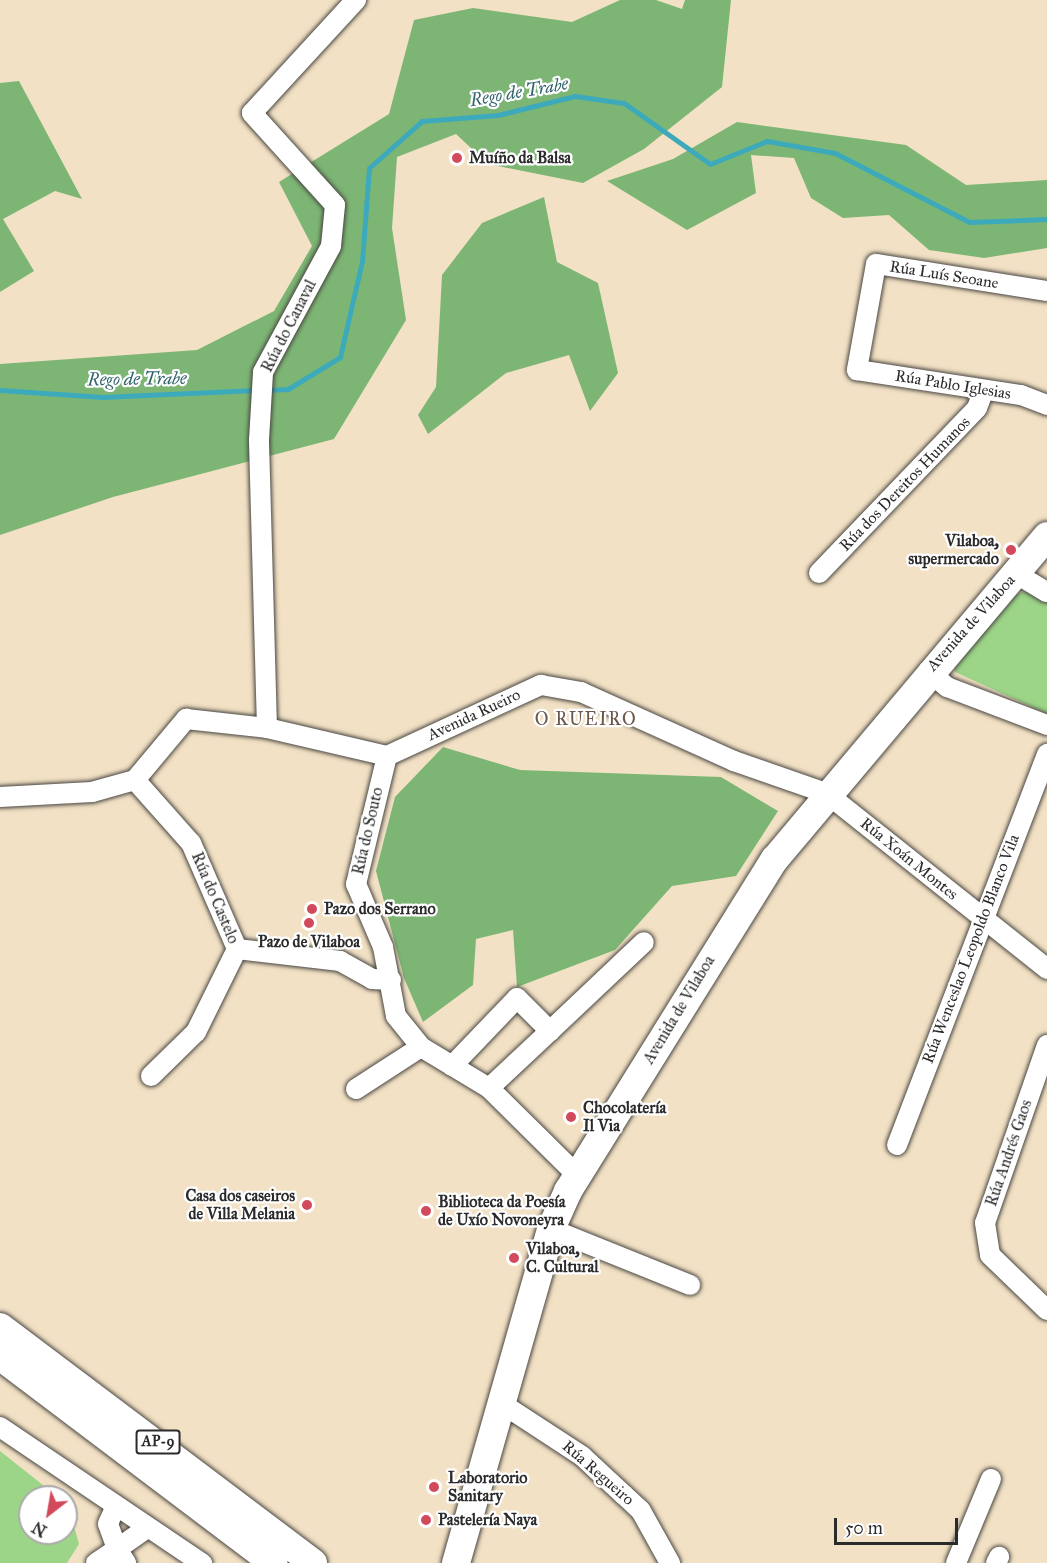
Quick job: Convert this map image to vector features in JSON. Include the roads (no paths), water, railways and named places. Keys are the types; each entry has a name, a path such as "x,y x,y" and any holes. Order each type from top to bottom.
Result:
{"highway":[{"name":"Avenida de Vilaboa","path":"456,1563 504,1405 551,1229 578,1176 744,904 826,794 928,671 1047,536"},
{"name":"AP-9","path":"0,1327 313,1563"},
{"name":"AP-9","path":"0,1356 274,1563"}],"street":[{"name":"Rúa do Canaval","path":"267,728 259,440 263,372 331,246 335,205 252,113 356,0"},
{"name":"Rúa Luís Seoane","path":"857,370 876,264 1047,291"},
{"name":"Rúa Pablo Iglesias","path":"857,370 984,390 1047,405"},
{"name":"Rúa dos Dereitos Humanos","path":"819,573 977,408 984,390"},
{"path":"1015,573 1047,592"},
{"path":"928,671 947,687 1047,725"},
{"name":"Avenida Rueiro","path":"387,756 541,685 581,692 734,761 826,794"},
{"path":"0,797 92,792 135,780 186,719 267,728 387,756"},
{"name":"Rúa Wenceslao Leopoldo Blanco Vila","path":"897,1145 982,918 1047,754"},
{"name":"Rúa do Souto","path":"387,756 356,884 392,980 396,1016 421,1047 489,1088 578,1176"},
{"name":"Rúa do Castelo","path":"135,780 191,843 237,949 340,961 372,979 392,980"},
{"name":"Rúa Xoán Montes","path":"826,794 1047,969"},
{"path":"489,1088 644,942"},
{"path":"151,1076 196,1032 237,949"},
{"path":"452,1066 517,999 550,1031"},
{"name":"Rúa Andrés Gaos","path":"1047,1045 1042,1076 985,1222 990,1256 1047,1310"},
{"path":"356,1089 421,1047"},
{"path":"551,1229 690,1285"},
{"name":"Rúa Regueiro","path":"504,1405 573,1450 641,1511 670,1563"},
{"path":"0,1427 115,1508 202,1563"},
{"path":"956,1563 990,1479"},
{"path":"115,1508 108,1524 121,1556"},
{"path":"96,1563 121,1556 147,1528"}],"waterway":[{"name":"Rego de Trabe","path":"267,390 288,389 340,357 362,261 369,168 422,121 498,115 575,96 624,103 710,164 767,141 835,153 969,222 1047,219"},
{"name":"Rego de Trabe","path":"0,390 103,397 258,390"}],"place":[{"name":"Muíño da Balsa","path":"457,158"},
{"name":"Vilaboa, supermercado","path":"1011,550"},
{"name":"Pazo dos Serrano","path":"312,909"},
{"name":"Pazo de Vilaboa","path":"309,923"},
{"name":"Chocolatería Il Via","path":"571,1117"},
{"name":"Casa dos caseiros de Villa Melania","path":"307,1205"},
{"name":"Biblioteca da Poesía de Uxío Novoneyra","path":"426,1211"},
{"name":"Vilaboa, C. Cultural","path":"514,1258"},
{"name":"Laboratorio Sanitary","path":"434,1487"},
{"name":"Pastelería Naya","path":"426,1520"}],"district":[{"name":"O RUEIRO","path":"586,719"}]}
